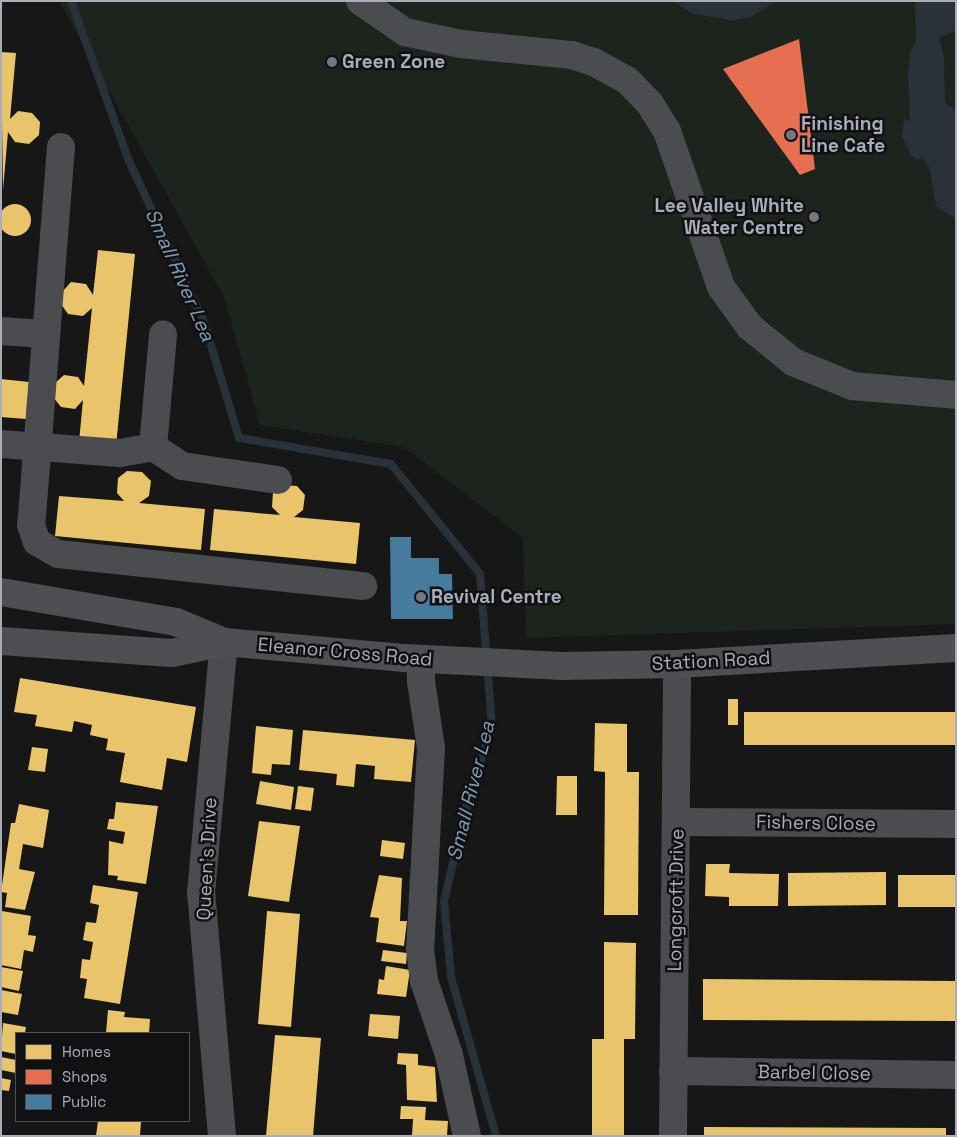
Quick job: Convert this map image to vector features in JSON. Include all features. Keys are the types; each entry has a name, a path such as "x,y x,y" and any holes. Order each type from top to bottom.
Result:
{"main road":[{"name":"Eleanor Cross Road","path":"1,592 176,622 224,642"},
{"name":"Eleanor Cross Road","path":"1,641 172,652 224,642 421,659 466,661"},
{"name":"Station Road","path":"466,661 535,664 677,664 956,648"}],"street":[{"path":"360,1 405,32 438,41 572,55 594,62 627,80 650,104 667,131 721,288 750,327 793,362 829,378 885,391 956,395"},
{"path":"61,147 44,334 38,448 31,525 37,542 46,550 84,558 363,586"},
{"path":"1,331 44,334"},
{"path":"154,446 163,334"},
{"path":"1,444 120,453 154,446 182,466 278,480"},
{"name":"Queen's Drive","path":"222,1136 202,893 224,642"},
{"path":"421,659 421,681 431,748 420,949 424,981 449,1055 467,1136"},
{"name":"Longcroft Drive","path":"673,1136 677,664"},
{"name":"Fishers Close","path":"677,822 956,824"},
{"name":"Barbel Close","path":"673,1071 956,1075"}],"shaded area":[{"path":"59,1 956,1 956,624 526,638 523,538 404,447 260,425 224,297"},
{"path":"674,1 776,1 753,16 734,21 691,13"},
{"path":"915,1 956,1 956,30 939,38 944,57 945,103 956,111 956,219 936,206 929,166 921,157 918,161 911,155 902,137 904,119 910,121 908,75 910,53 916,41"}],"building: Homes":[{"path":"1,52 16,53 10,119 18,111 32,113 40,122 39,135 29,144 15,142 8,132 3,190"},
{"path":"15,204 21,205 26,209 30,214 30,226 26,231 21,235 15,236 9,235 4,231 0,226 -1,220 0,214 4,209 9,205"},
{"path":"98,250 135,254 116,446 79,442 83,400 75,409 61,407 53,397 54,384 64,375 78,377 84,386 92,308 83,316 68,314 61,304 62,292 71,282 86,284 93,295"},
{"path":"1,379 29,382 26,419 1,417"},
{"path":"127,471 142,472 151,481 149,496 139,503 205,509 201,550 55,536 59,496 124,501 117,493 118,478"},
{"path":"283,485 297,486 305,495 303,510 294,517 360,523 356,564 210,550 214,509 280,515 272,507 273,492"},
{"path":"20,678 196,707 187,762 167,758 162,790 120,782 125,753 106,750 108,739 90,735 92,725 74,721 72,732 35,726 37,715 14,712"},
{"path":"728,699 738,699 738,725 728,725"},
{"path":"744,712 956,712 956,745 744,745"},
{"path":"595,723 627,724 627,772 639,772 638,915 604,915 605,772 594,771"},
{"path":"256,726 293,730 290,765 272,764 271,775 252,773"},
{"path":"303,730 415,740 411,782 374,779 375,766 356,764 354,787 336,785 337,774 299,770"},
{"path":"32,747 48,749 45,772 28,770"},
{"path":"557,776 577,776 577,815 556,815"},
{"path":"260,781 294,787 291,810 256,804"},
{"path":"298,786 314,788 311,811 295,809"},
{"path":"116,802 158,806 146,884 117,880 118,876 108,875 109,841 123,844 125,832 107,829 109,819 114,819"},
{"path":"19,804 49,810 43,848 23,844 19,869 35,872 25,910 5,907 7,893 1,892 11,823 15,823"},
{"path":"259,821 300,826 289,902 248,896"},
{"path":"382,840 405,843 403,859 380,856"},
{"path":"706,864 730,864 729,873 779,874 778,906 729,906 729,897 705,896"},
{"path":"886,872 886,905 788,906 788,873"},
{"path":"379,875 402,878 400,921 407,921 404,946 376,942 379,918 370,917"},
{"path":"898,875 956,875 956,907 898,907"},
{"path":"93,885 138,892 120,1004 84,998 87,979 80,978 82,959 90,960 93,942 83,940 86,922 96,923 99,905 90,903"},
{"path":"2,911 31,916 28,935 36,936 33,952 24,950 21,969 1,965"},
{"path":"267,911 300,914 291,1027 258,1024"},
{"path":"604,942 636,943 635,1039 624,1039 624,1136 592,1136 592,1039 604,1039"},
{"path":"383,950 407,953 406,964 381,961"},
{"path":"386,966 410,970 406,997 377,994 379,979 384,980"},
{"path":"1,967 23,971 19,991 1,987"},
{"path":"703,979 956,981 956,1021 703,1020"},
{"path":"1,990 22,994 18,1015 1,1012"},
{"path":"108,1010 125,1012 124,1017 150,1019 149,1032 106,1032"},
{"path":"370,1014 400,1016 398,1039 368,1036"},
{"path":"3,1023 26,1027 25,1032 15,1032 15,1054 1,1051"},
{"path":"275,1035 321,1038 313,1136 266,1136"},
{"path":"398,1053 418,1054 418,1065 435,1067 437,1102 407,1100 406,1065 397,1064"},
{"path":"1,1057 15,1060 15,1073 1,1070"},
{"path":"1,1078 11,1080 9,1091 1,1090"},
{"path":"401,1106 426,1107 425,1120 448,1121 447,1136 412,1136 413,1119 400,1119"},
{"path":"98,1122 141,1122 140,1136 96,1136"},
{"path":"704,1127 946,1128 946,1136 704,1136"}],"building: Shops":[{"name":"Finishing Line Cafe","path":"799,39 815,169 800,175 723,69"}],"building: Public":[{"name":"Revival Centre","path":"390,537 411,537 411,558 439,558 439,574 452,574 453,619 391,619"}],"waterway":[{"name":"Small River Lea","path":"71,1 129,161 204,322 239,438 391,464 480,574 492,726 467,804 444,901 451,977 496,1136"}],"place":[{"name":"Green Zone","path":"332,62"},
{"name":"Finishing Line Cafe","path":"791,135"},
{"name":"Lee Valley White Water Centre","path":"814,217"},
{"name":"Revival Centre","path":"421,597"}]}
